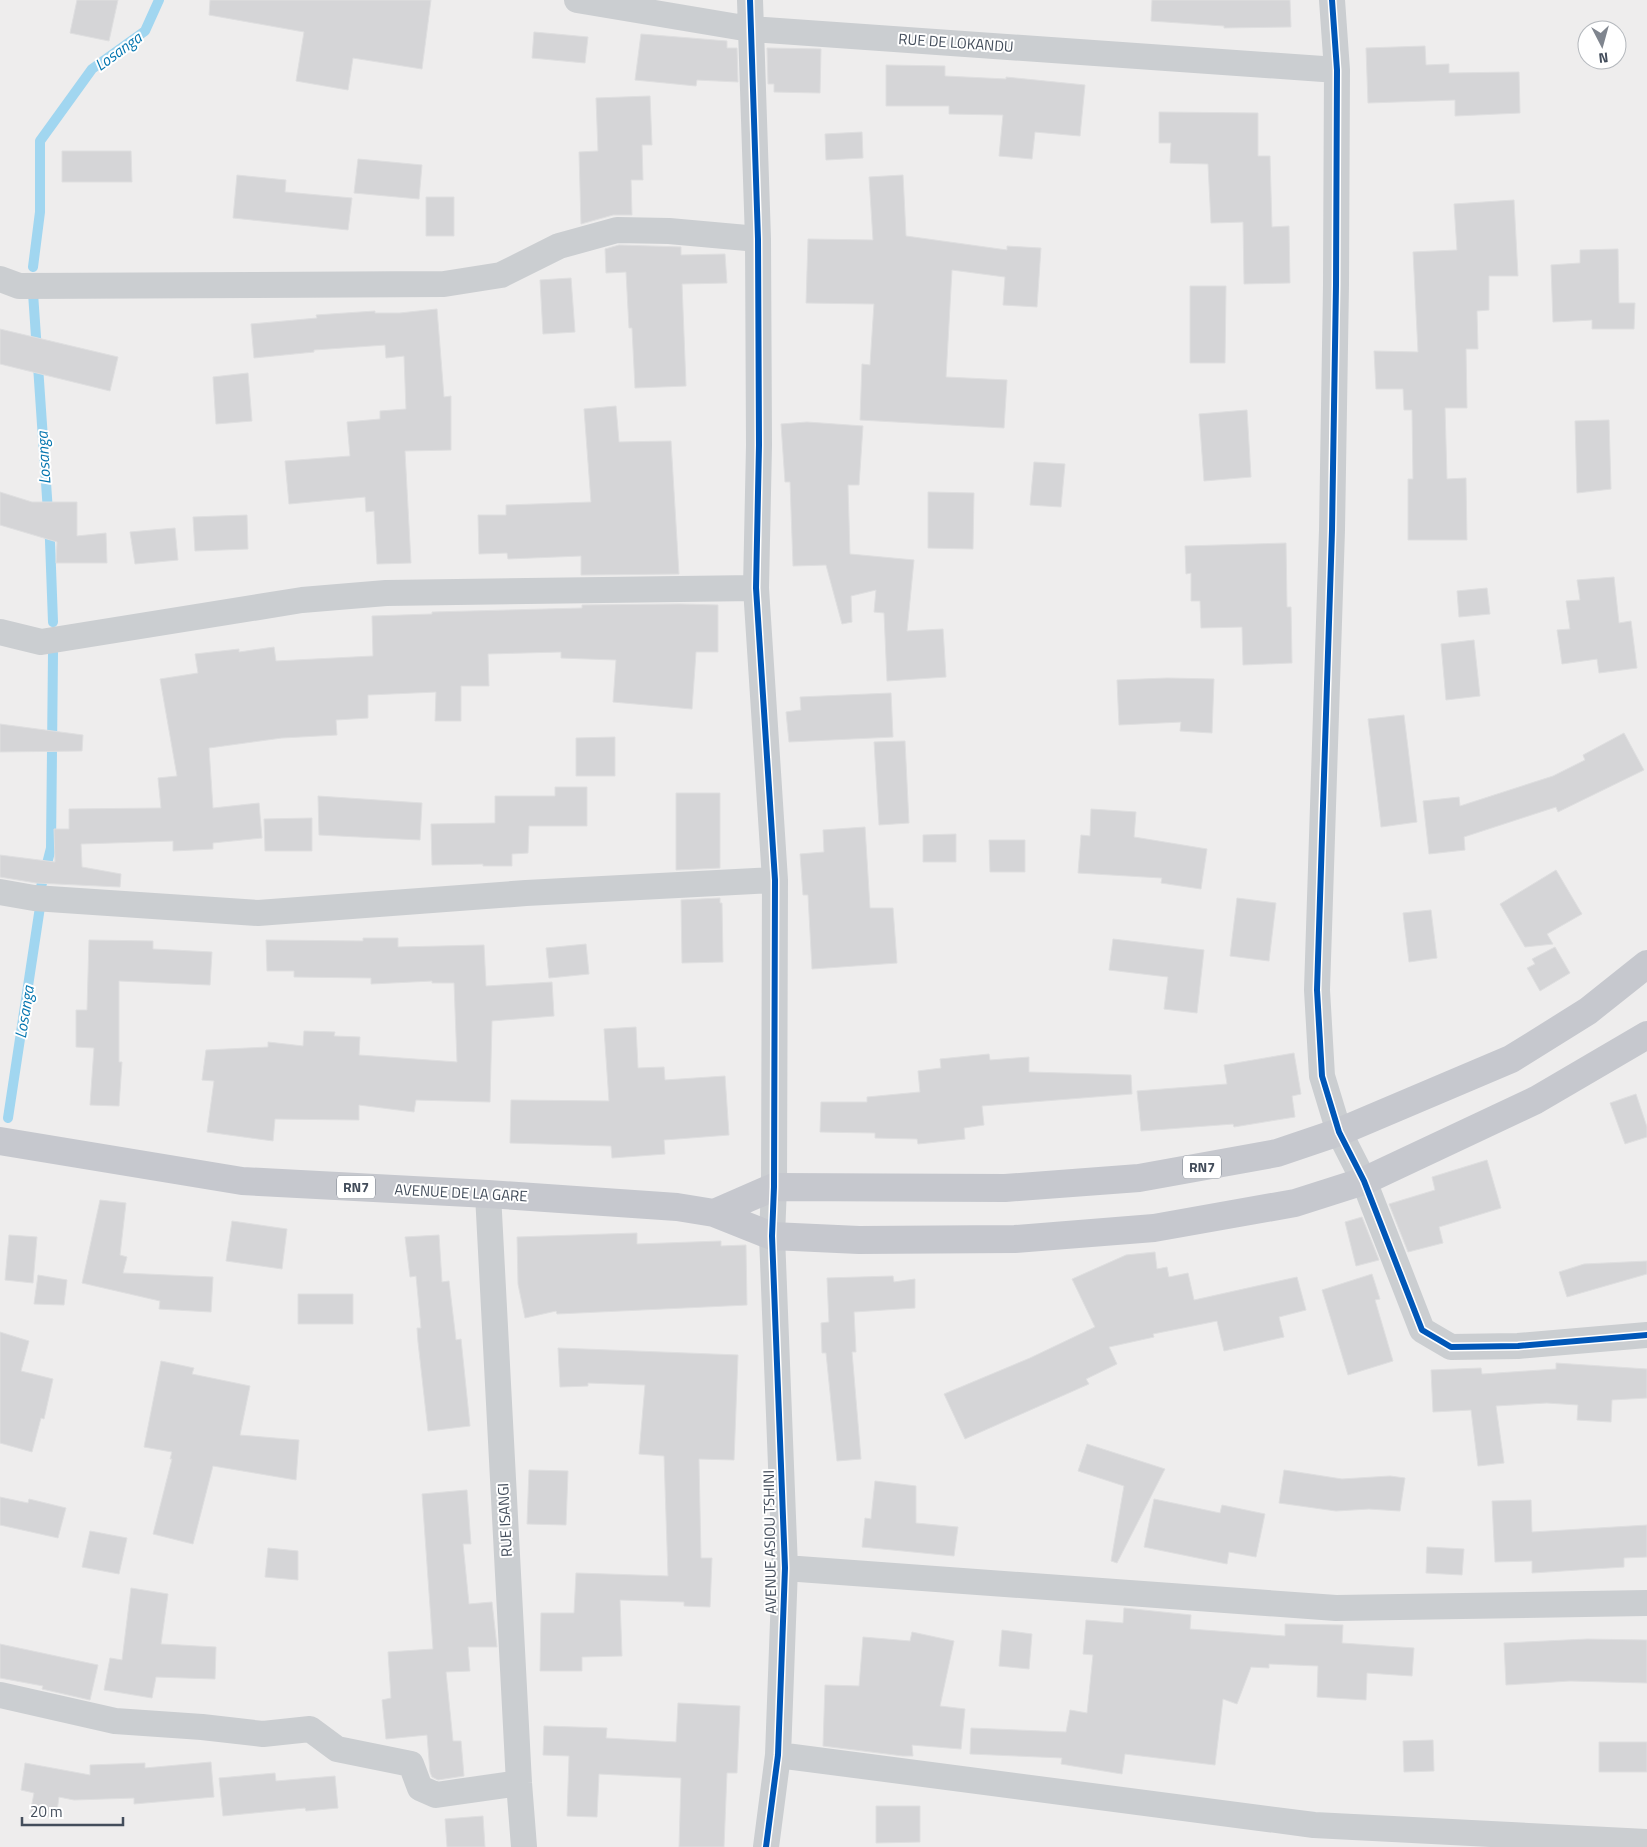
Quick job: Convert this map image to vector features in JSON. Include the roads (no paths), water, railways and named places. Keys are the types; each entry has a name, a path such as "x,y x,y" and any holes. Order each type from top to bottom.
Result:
{"main road":[{"name":"RN7","path":"714,1213 774,1187 1005,1188 1139,1178 1277,1154 1339,1132 1511,1059 1588,1011 1647,964"},
{"name":"RN7","path":"714,1213 772,1236 859,1240 1016,1239 1154,1228 1296,1203 1364,1181 1536,1100 1647,1035"},
{"name":"AVENUE DE LA GARE","path":"0,1141 242,1181 488,1194 678,1207 714,1213"}],"street":[{"name":"RUE DE LOKANDU","path":"577,0 750,29 1337,70"},
{"name":"AVENUE ASIOU TSHINI","path":"750,0 758,240 759,445 756,588 775,880 774,1187 772,1236 786,1568 778,1755 766,1847"},
{"path":"1332,0 1337,70 1332,530 1317,990 1322,1076 1339,1132 1364,1181 1422,1330 1451,1347 1518,1346 1647,1335"},
{"path":"0,279 19,286 444,284 501,275 559,246 617,230 669,231 758,240"},
{"path":"0,632 42,642 302,600 386,593 756,588"},
{"path":"0,892 34,898 258,912 526,893 775,880"},
{"name":"RUE ISANGI","path":"488,1194 519,1784 524,1847"},
{"path":"786,1568 1336,1608 1647,1603"},
{"path":"0,1695 115,1721 202,1727 262,1734 310,1729 337,1749 411,1764 420,1788 436,1795 519,1784"},
{"path":"778,1755 1314,1825 1647,1842"}],"waterway":[{"name":"Losanga","path":"33,267 40,212 40,141 92,69 145,31 159,0"},
{"name":"Losanga","path":"33,293 50,541 53,622"},
{"name":"Losanga","path":"41,887 51,848 53,653"},
{"name":"Losanga","path":"8,1118 40,907"}]}
